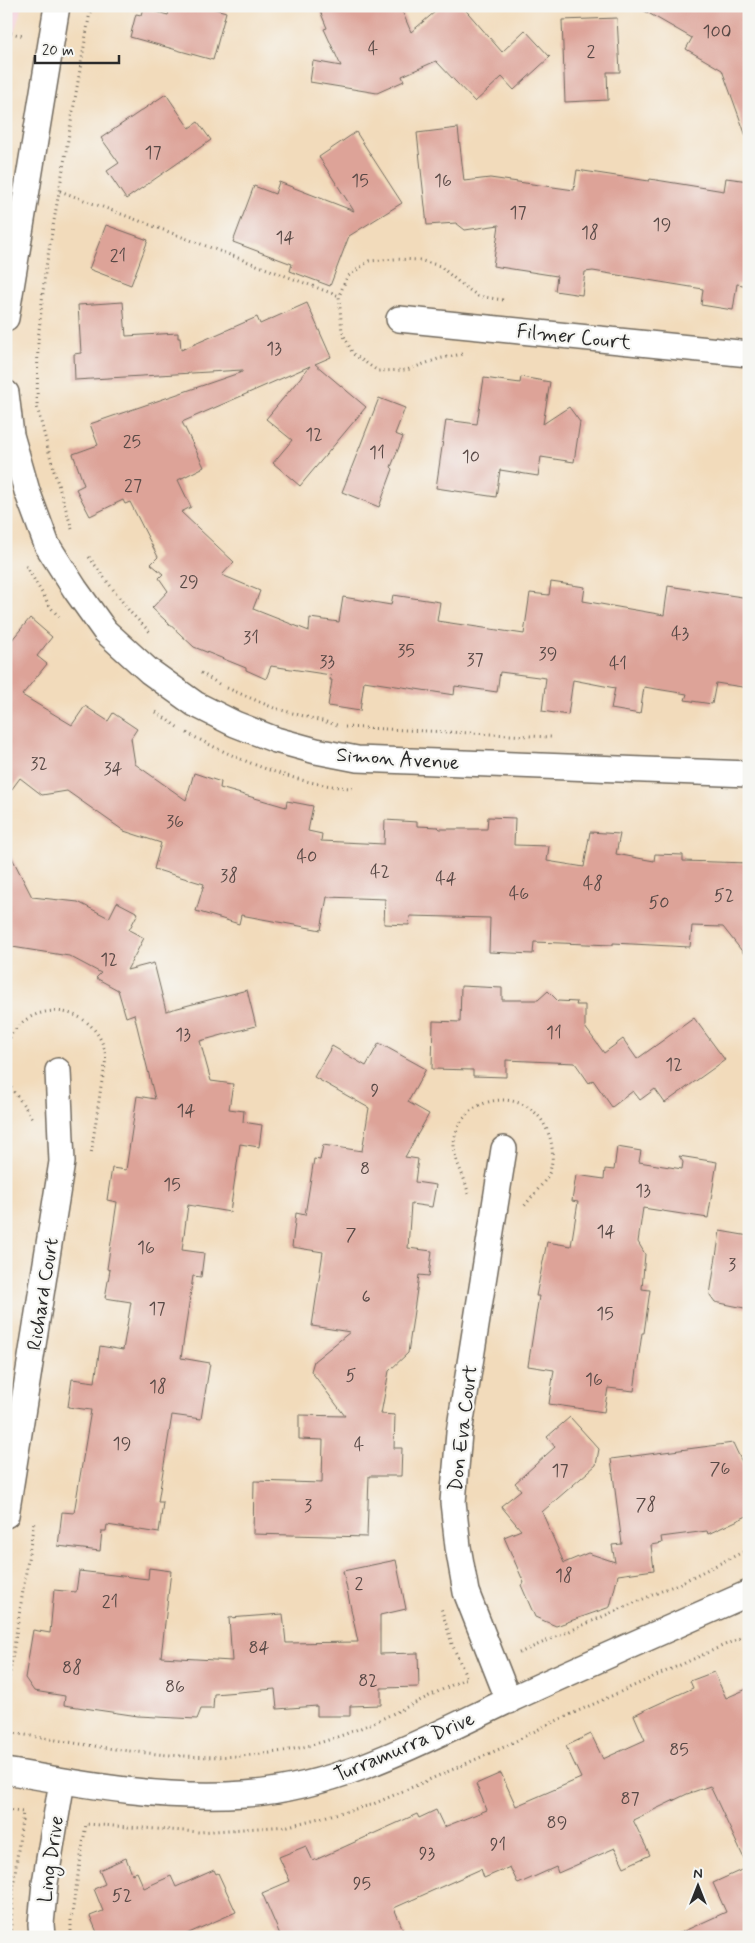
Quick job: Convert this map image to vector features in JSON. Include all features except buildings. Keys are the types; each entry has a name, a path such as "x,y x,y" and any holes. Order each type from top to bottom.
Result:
{"street":[{"path":"6,318 57,6"},
{"name":"Filmer Court","path":"399,319 749,354"},
{"name":"Simon Avenue","path":"6,393 11,435 27,491 47,545 75,590 106,631 149,671 195,704 235,724 276,740 316,751 357,759 749,774"},
{"name":"Richard Court","path":"6,1515 62,1162 58,1071"},
{"name":"Don Eva Court","path":"504,1149 459,1434 453,1502 466,1592 509,1701"},
{"name":"Turramurra Drive","path":"6,1771 144,1792 193,1796 246,1794 298,1787 345,1774 391,1756 749,1593"},
{"name":"Ling Drive","path":"42,1937 41,1924 45,1883 62,1781"}],"path":[{"path":"72,530 36,407 38,340 46,273 67,137 91,6"},
{"path":"6,32 24,36"},
{"path":"60,191 339,296"},
{"path":"86,553 130,612 154,637"},
{"path":"198,671 222,685 274,708 343,727 554,737"},
{"path":"6,1079 33,1121"},
{"path":"520,1653 680,1583 749,1549"},
{"path":"6,1732 167,1755 247,1756 304,1747 332,1738 364,1726 467,1678"},
{"path":"6,1810 23,1812 14,1881 10,1937"},
{"path":"71,1937 71,1920 86,1824"}],"shaded area":[{"path":"6,6 22,7 14,33 6,84"}]}
